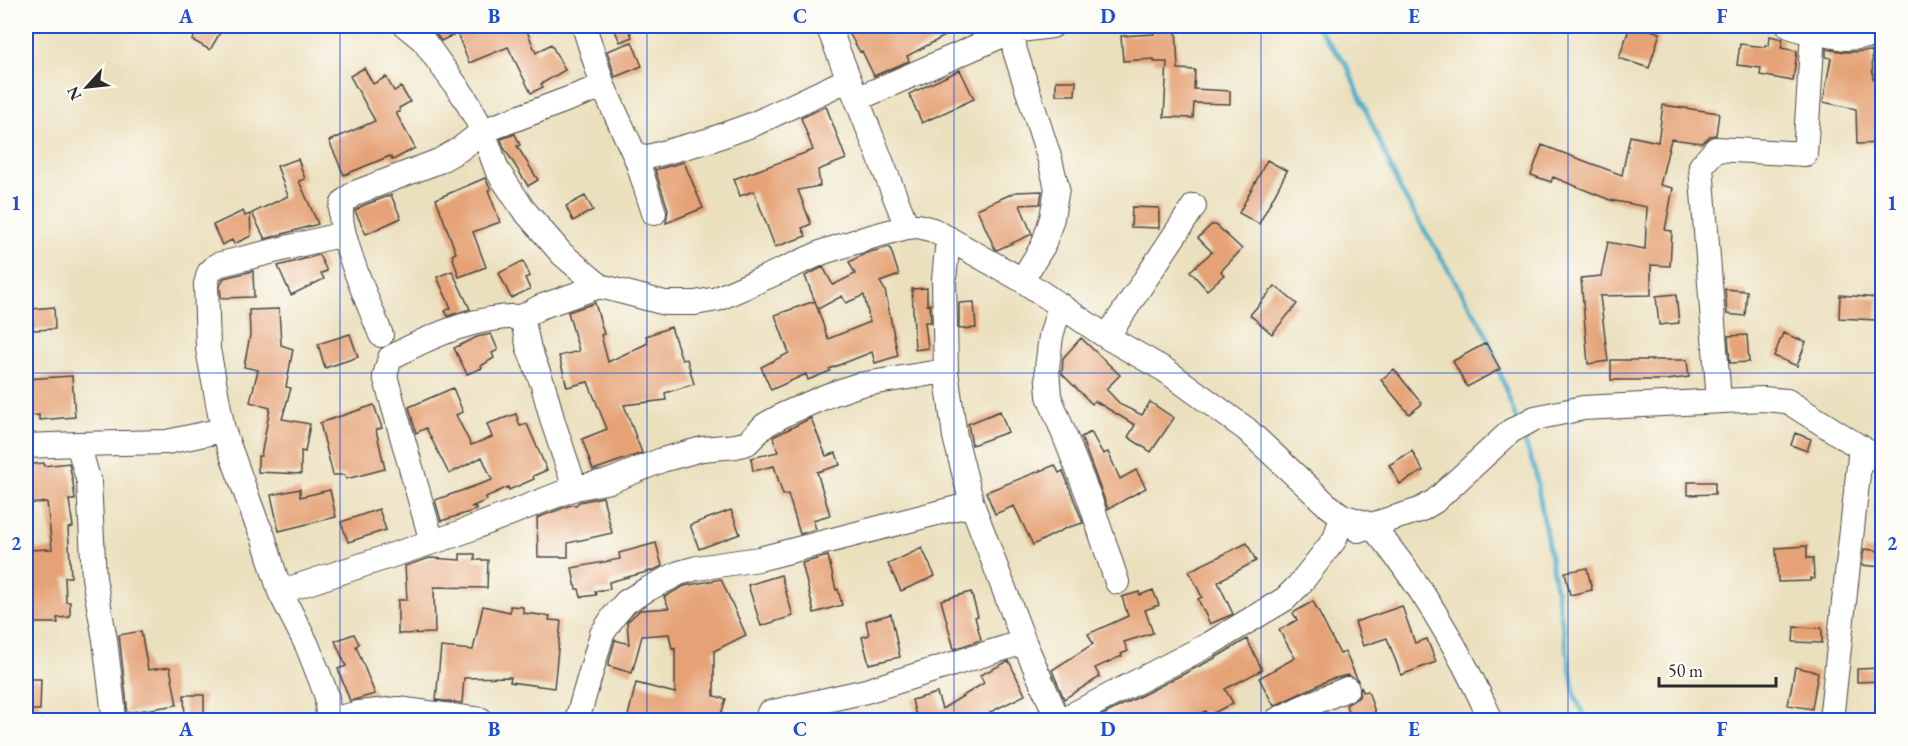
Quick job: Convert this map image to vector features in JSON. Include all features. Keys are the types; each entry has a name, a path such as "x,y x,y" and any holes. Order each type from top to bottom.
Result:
{"street":[{"path":"406,26 423,40 465,98 483,131 497,170 523,209 562,254 600,286 665,303 695,303 717,299 823,252 907,227 918,226 933,230 1022,280 1107,337 1165,370 1246,429 1342,516 1371,525 1416,583 1475,686 1491,720"},
{"path":"584,26 603,86 637,160 654,213"},
{"path":"828,26 907,227"},
{"path":"637,160 710,140 853,89 1011,28 1052,26"},
{"path":"1789,26 1845,38 1882,35"},
{"path":"1011,28 1015,51 1050,159 1057,188 1052,218 1042,246 1022,280"},
{"path":"1719,401 1701,166 1716,149 1805,153 1813,32"},
{"path":"381,335 343,234 340,209 344,202 355,193 439,160 460,149 483,131 603,86"},
{"path":"1107,337 1194,206"},
{"path":"343,234 217,265 209,273 206,284 208,349 223,430 263,536 280,591 307,645 320,678 327,697 330,720 359,713 390,710 481,720"},
{"path":"948,238 944,280 946,371 955,437 972,504 1024,642 1058,720"},
{"path":"432,542 385,376 390,358 409,347 475,322 502,316 522,317 540,307 600,286"},
{"path":"1060,305 1051,336 1047,368 1048,396 1090,500 1117,582"},
{"path":"522,317 529,349 543,385 575,488"},
{"path":"280,591 432,542 575,488 610,481 683,453 747,443 765,425 785,414 858,385 946,371"},
{"path":"1335,539 1420,510 1435,501 1510,431 1535,418 1583,408 1763,399 1787,401 1882,461"},
{"path":"26,446 167,442 223,430"},
{"path":"78,444 89,482 94,578 105,640 113,707"},
{"path":"1831,720 1861,447"},
{"path":"577,720 602,634 626,602 646,590 678,573 759,559 972,504"},
{"path":"1065,720 1208,645 1285,599 1335,539 1342,516"},
{"path":"770,713 866,691 1024,642"},
{"path":"1277,720 1347,689"}],"building":[{"path":"201,26 224,26 210,50 192,40"},
{"path":"444,26 525,26 536,53 551,44 565,70 541,84 543,87 531,93 508,47 469,63 457,33 441,41 434,31"},
{"path":"613,26 628,26 632,37 620,42"},
{"path":"845,26 964,26 907,56 909,61 874,76 862,51 860,52"},
{"path":"1153,26 1176,26 1178,69 1195,70 1194,89 1230,91 1230,104 1194,103 1193,118 1164,117 1167,62 1154,62 1154,59 1123,61 1121,36 1154,34"},
{"path":"1630,26 1660,33 1649,68 1619,58"},
{"path":"1770,36 1783,39 1781,48 1797,51 1793,81 1760,75 1761,68 1737,65 1740,44 1765,47 1769,45"},
{"path":"632,42 642,66 615,77 607,51"},
{"path":"1826,49 1846,52 1872,51 1873,79 1882,78 1882,143 1857,144 1856,109 1823,102 1831,58 1826,57"},
{"path":"364,68 373,84 386,77 394,91 401,87 410,102 399,108 400,112 396,113 415,148 393,160 390,156 344,175 329,141 375,121 350,76"},
{"path":"960,70 974,99 922,123 909,94"},
{"path":"1056,81 1076,81 1075,95 1056,95"},
{"path":"1663,105 1719,113 1716,135 1710,136 1702,143 1671,139 1660,185 1673,188 1665,230 1672,231 1670,266 1651,265 1651,295 1600,296 1608,361 1588,364 1581,278 1601,276 1608,242 1645,249 1647,207 1610,200 1553,177 1551,182 1531,175 1542,145 1622,175 1630,136 1658,142"},
{"path":"826,106 846,159 818,170 820,186 798,190 811,224 802,228 806,236 775,247 754,191 740,196 734,179 813,150 801,118"},
{"path":"515,134 520,145 517,146 538,180 528,186 504,148 501,139"},
{"path":"298,159 305,179 299,181 318,224 265,239 252,213 288,196 277,166"},
{"path":"1267,160 1287,171 1259,224 1239,213"},
{"path":"684,162 703,208 666,223 668,209 655,170"},
{"path":"485,178 491,189 488,190 500,222 473,232 486,267 459,277 452,255 456,253 436,199"},
{"path":"1042,191 1040,204 1020,205 1032,234 995,249 977,209 1016,192"},
{"path":"391,195 401,218 366,234 355,211"},
{"path":"585,196 593,210 573,221 566,206"},
{"path":"1132,207 1159,208 1159,228 1131,227"},
{"path":"243,211 245,216 250,214 251,236 234,244 232,240 222,245 213,225"},
{"path":"1211,225 1216,225 1242,249 1221,271 1224,275 1207,290 1190,271 1212,252 1198,238"},
{"path":"890,247 899,275 880,282 885,290 898,356 875,363 872,352 808,380 806,374 771,390 761,367 789,353 775,315 815,301 805,276 823,267 833,285 855,274 849,262 866,253","holes":["864,295 870,322 828,339 816,304 818,309 842,296 846,303"]},
{"path":"319,255 327,271 321,273 324,279 291,295 278,266"},
{"path":"523,261 530,276 525,278 530,289 511,298 499,273"},
{"path":"253,271 254,297 221,298 220,286 224,278"},
{"path":"452,271 470,309 448,316 445,311 451,308 437,277"},
{"path":"1275,286 1297,304 1272,334 1250,315"},
{"path":"927,288 927,305 930,304 931,322 925,322 928,348 915,350 912,289"},
{"path":"1725,289 1747,291 1745,316 1727,314"},
{"path":"1676,294 1679,323 1659,325 1656,296"},
{"path":"1840,295 1878,298 1876,320 1839,318"},
{"path":"974,302 976,328 959,329 959,303"},
{"path":"595,303 604,334 601,335 608,362 648,343 646,336 671,327 682,360 687,359 694,384 665,393 666,400 624,405 642,453 593,470 582,439 607,429 588,382 567,387 559,356 579,351 568,312"},
{"path":"54,307 55,329 33,330 32,309"},
{"path":"279,309 281,345 293,349 286,387 291,388 282,419 310,424 305,452 301,451 301,474 258,472 258,456 261,456 270,408 250,402 258,370 244,367 250,335 249,310"},
{"path":"1783,333 1806,342 1797,366 1774,356"},
{"path":"350,334 358,357 325,368 318,344"},
{"path":"491,334 498,350 492,353 494,358 481,366 482,368 467,374 454,348 477,337"},
{"path":"1747,335 1749,362 1730,363 1728,336"},
{"path":"1081,338 1120,375 1106,389 1121,405 1142,415 1150,402 1174,418 1151,452 1128,437 1135,425 1095,401 1092,404 1062,374 1063,358"},
{"path":"1486,343 1500,369 1467,387 1453,361"},
{"path":"1611,360 1687,360 1689,377 1667,380 1611,380"},
{"path":"1394,369 1422,404 1409,414 1381,380"},
{"path":"72,376 75,417 39,420 39,415 26,416 26,379"},
{"path":"453,388 463,412 456,415 471,445 492,437 487,424 516,414 520,426 527,424 547,470 533,476 534,479 486,497 487,500 471,507 476,507 476,510 441,521 435,500 492,480 482,457 449,474 426,428 416,433 409,407"},
{"path":"374,405 382,428 376,430 385,469 346,479 345,475 333,475 320,423"},
{"path":"1000,411 1008,432 972,445 968,424"},
{"path":"811,418 826,456 836,453 840,465 817,472 830,515 813,520 816,529 800,534 788,494 783,495 774,466 753,471 751,458 778,452 773,437"},
{"path":"1091,432 1103,454 1108,452 1120,479 1136,470 1146,488 1108,509 1081,437"},
{"path":"1795,433 1811,439 1807,451 1791,445"},
{"path":"1412,451 1423,471 1400,484 1389,465"},
{"path":"44,463 44,466 69,463 73,483 75,500 69,500 73,527 68,528 71,577 65,577 66,602 70,602 70,617 57,618 58,623 26,623 26,550 52,549 47,502 26,504 26,465"},
{"path":"1055,465 1059,473 1063,471 1083,523 1066,528 1033,545 1014,506 995,514 986,492"},
{"path":"1688,482 1715,482 1715,494 1688,495"},
{"path":"300,489 300,497 330,490 336,517 279,531 271,495"},
{"path":"603,497 612,533 568,543 568,557 538,557 537,518 579,502"},
{"path":"379,509 386,530 348,542 341,522"},
{"path":"731,510 740,534 699,549 690,525"},
{"path":"656,543 662,566 609,582 610,589 595,591 596,595 581,597 579,589 576,589 572,568 620,559 619,553"},
{"path":"1247,543 1256,561 1218,582 1233,614 1210,624 1198,599 1202,597 1189,571"},
{"path":"1807,546 1807,558 1813,558 1814,579 1778,582 1776,548"},
{"path":"922,548 935,576 901,591 888,564"},
{"path":"1864,549 1881,551 1882,567 1862,565"},
{"path":"460,554 475,554 475,560 488,560 487,588 434,587 435,633 398,634 398,600 407,600 405,566 430,558 460,560"},
{"path":"828,556 842,605 814,613 802,563"},
{"path":"1587,568 1592,590 1570,595 1565,572"},
{"path":"781,575 793,616 761,626 748,585"},
{"path":"721,579 746,635 714,651 714,696 726,699 719,720 627,720 636,683 675,693 675,648 672,649 669,634 642,636 632,673 608,666 615,640 629,644 627,622 640,610 669,608 664,597 684,586"},
{"path":"1153,590 1159,605 1145,610 1153,633 1124,642 1128,651 1095,668 1100,677 1064,699 1052,670 1093,644 1088,634 1128,616 1122,597 1139,592 1140,595"},
{"path":"971,592 978,616 975,617 981,640 954,649 941,600"},
{"path":"1313,601 1340,654 1345,652 1358,681 1348,675 1331,679 1274,706 1259,678 1295,658 1279,630 1297,620 1293,613"},
{"path":"483,606 510,612 510,606 523,607 523,613 550,616 549,620 561,621 554,688 510,682 511,677 464,678 462,703 436,700 441,647 473,650"},
{"path":"1402,606 1415,643 1427,639 1436,662 1401,675 1387,638 1363,646 1355,622"},
{"path":"891,614 900,657 869,664 862,637 869,635 866,621"},
{"path":"1794,627 1822,628 1822,643 1793,642"},
{"path":"141,631 148,670 170,667 177,705 126,713 119,635"},
{"path":"354,634 359,644 356,646 375,694 350,701 338,669 346,666 335,641"},
{"path":"1247,639 1262,670 1225,689 1233,703 1208,716 1206,711 1184,720 1093,720 1215,658"},
{"path":"1009,661 1025,695 990,712 992,716 983,720 917,720 912,700 937,693 942,709 984,683 980,675"},
{"path":"1795,667 1818,672 1812,709 1788,705"},
{"path":"1882,668 1882,681 1857,682 1857,669"},
{"path":"26,679 41,679 40,710 26,710"},
{"path":"1361,686 1363,692 1368,691 1376,715 1351,720 1346,705 1359,697"},
{"path":"184,695 204,695 204,720 185,720"}],"waterway":[{"path":"1316,26 1346,64 1401,191 1485,331 1517,421"},
{"path":"1522,434 1535,471 1575,696 1586,720"}]}
